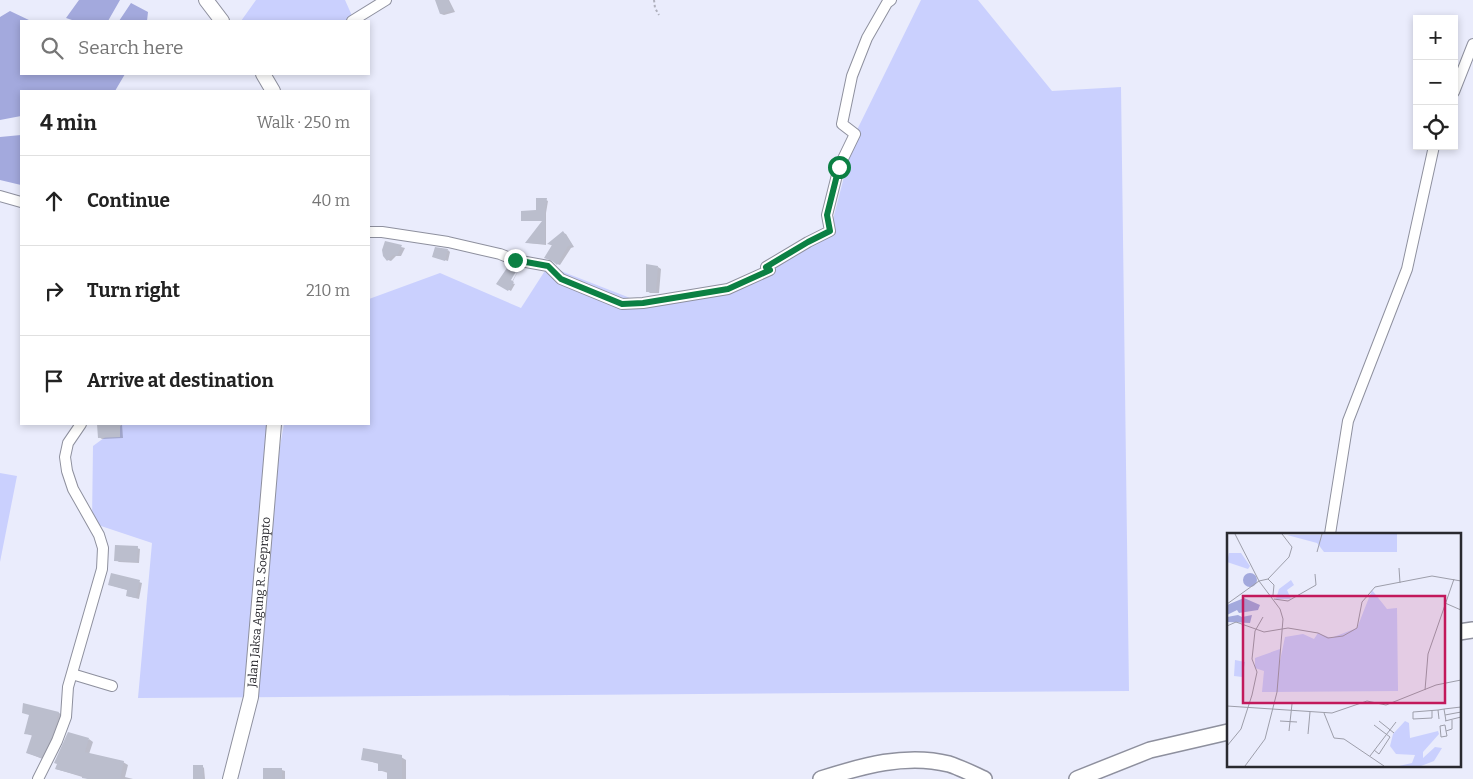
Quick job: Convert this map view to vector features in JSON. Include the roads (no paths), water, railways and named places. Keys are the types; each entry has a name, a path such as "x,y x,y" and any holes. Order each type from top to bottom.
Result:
{"main road":[{"path":"1460,632 1473,630"},
{"path":"1076,779 1150,750 1227,732"},
{"path":"821,779 870,765 914,759 950,765 984,779"}],"street":[{"path":"206,0 223,20"},
{"path":"354,20 386,0"},
{"path":"370,232 382,232 448,242 500,254 515,260 548,266 561,279 622,304 643,303 728,289 770,270 766,267 830,231 827,215 839,167 855,134 842,124 852,76 867,38 891,0"},
{"path":"1458,82 1473,46"},
{"path":"264,75 272,90"},
{"path":"1330,533 1348,422 1407,269 1433,150"},
{"path":"0,196 20,202"},
{"path":"38,779 57,741 66,716 68,687 102,569 104,548 99,535 73,489 65,457 68,443 80,425"},
{"name":"Jalan Jaksa Agung R. Soeprapto","path":"230,779 251,697 274,425"},
{"path":"72,674 112,686"}]}
